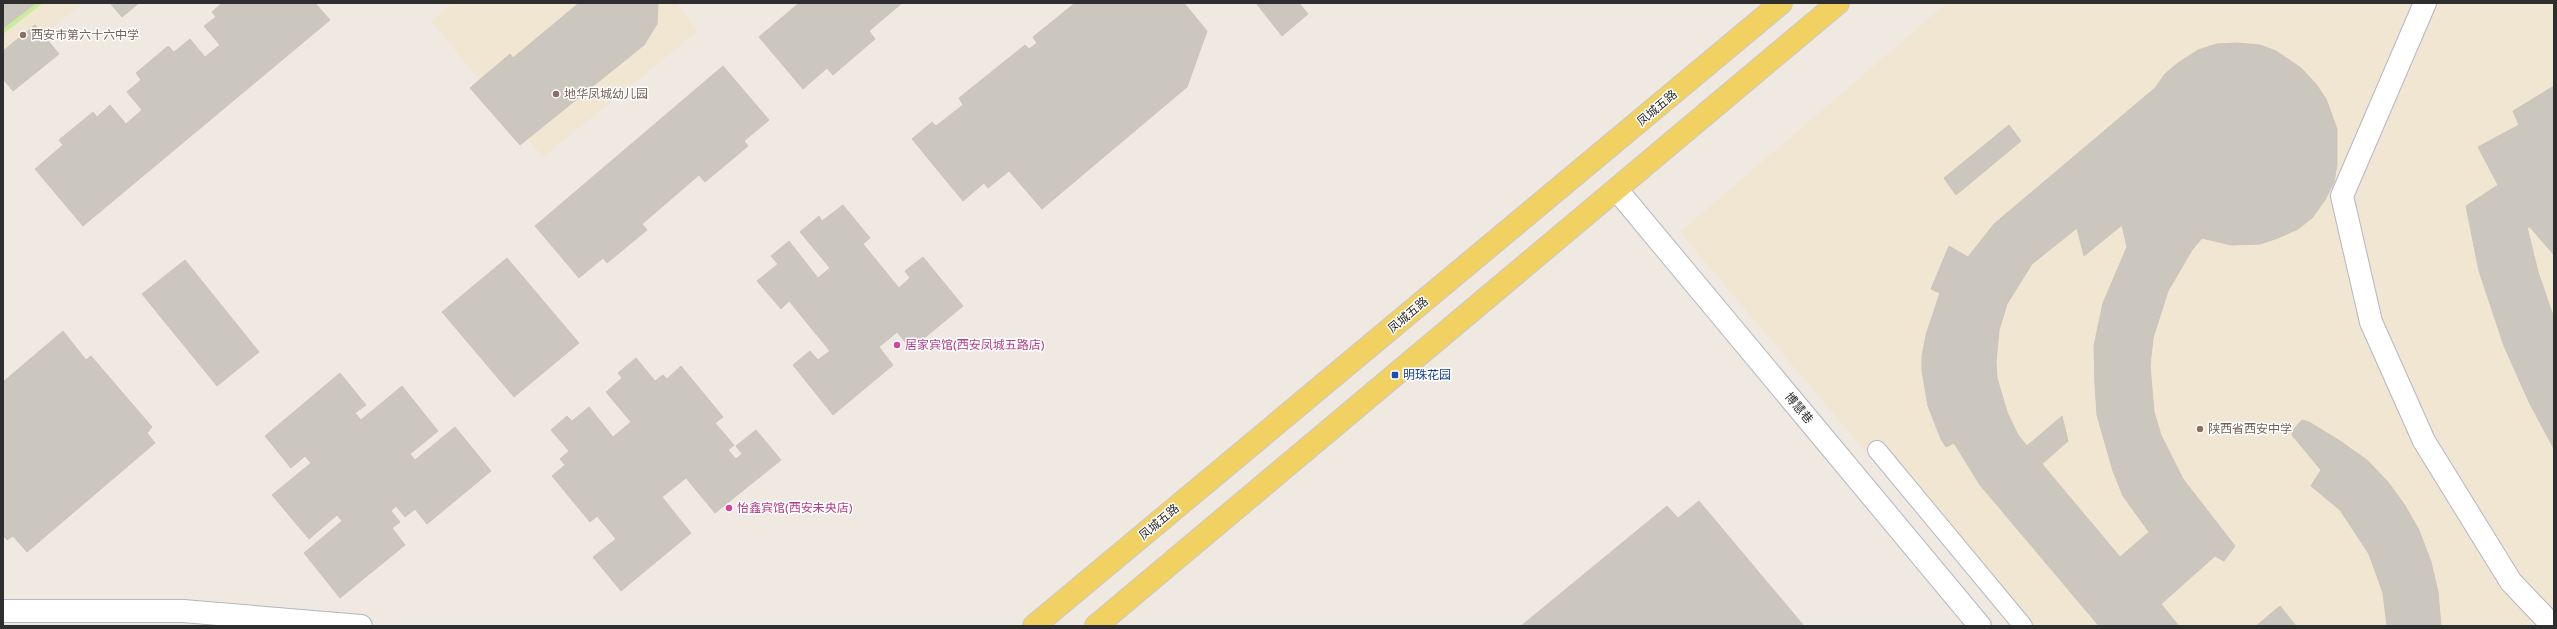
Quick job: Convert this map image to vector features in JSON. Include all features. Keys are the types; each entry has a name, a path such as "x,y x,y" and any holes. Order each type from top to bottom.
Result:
{"main road":[{"name":"凤城五路","path":"1034,626 1781,3"},
{"path":"1096,626 1838,3"}],"street":[{"path":"2425,3 2342,196 2371,322 2424,441 2511,582 2553,626"},
{"name":"博慧巷","path":"1617,190 1980,626"},
{"path":"3,611 183,612 361,626"}],"lane":[{"path":"1876,450 2023,626"}],"shaded area":[{"name":"西安市第六十六中学","path":"3,3 83,3 3,66"},
{"name":"地华凤城幼儿园","path":"453,3 676,3 698,31 543,157 431,21"},
{"name":"陕西省西安中学","path":"1947,3 2554,3 2554,626 2013,626 1680,232"}],"green space":[{"path":"3,3 43,3 3,34"}],"building":[{"path":"3,3 36,3 3,28"},
{"path":"110,3 139,3 122,17"},
{"path":"222,3 315,3 330,20 83,226 35,169 63,145 59,140 93,112 97,117 110,105 126,124 142,110 127,92 141,80 136,73 168,46 174,52 190,39 205,57 220,45 204,26 216,17 212,12"},
{"path":"579,3 658,3 657,24 644,45 520,145 470,88 510,54 513,58"},
{"path":"799,3 902,3 869,31 875,39 833,75 827,68 803,89 759,37"},
{"path":"1075,3 1184,3 1207,31 1187,87 1042,209 1009,171 988,188 984,183 963,201 912,139 932,122 936,126 963,105 959,98 1025,45 1029,49 1037,43 1033,37"},
{"path":"1256,3 1299,3 1308,14 1282,36"},
{"path":"35,25 59,54 13,91 3,79 3,51"},
{"path":"2237,43 2260,45 2276,51 2301,68 2316,84 2326,99 2337,129 2337,164 2334,182 2325,200 2312,218 2298,229 2278,238 2260,244 2231,245 2202,238 2192,250 2168,291 2153,338 2150,366 2154,412 2161,435 2183,479 2235,546 2224,561 2215,556 2161,604 2179,626 2099,626 1980,485 1954,443 1946,447 1941,439 1928,406 1922,371 1922,356 1926,335 1940,293 1931,289 1949,246 1968,257 1994,224 2155,88 2165,74 2178,63 2198,50 2217,44","holes":["2122,225 2127,247 2103,303 2094,346 2097,415 2113,471 2123,496 2149,532 2120,557 2042,464 2068,441 2062,416 2027,446 2018,435 2007,412 1997,378 1996,362 1999,330 2007,304 2032,264 2077,228 2084,256"]},
{"path":"723,66 769,120 744,141 748,146 705,182 699,175 642,224 647,230 607,263 603,258 579,278 535,226"},
{"path":"2554,86 2554,111 2541,122 2554,137 2554,255 2530,227 2527,227 2538,272 2554,318 2554,449 2529,402 2504,346 2479,271 2466,206 2498,185 2478,147 2519,125 2513,111"},
{"path":"2554,111 2554,137 2541,122"},
{"path":"2009,125 2021,141 1956,195 1944,178"},
{"path":"843,205 870,238 863,244 899,288 910,278 905,271 923,257 963,306 911,349 897,332 879,347 893,365 833,415 793,365 810,351 818,360 830,351 789,301 781,309 757,281 778,264 771,256 789,241 818,278 830,268 800,232 819,216 822,221"},
{"path":"507,258 579,343 514,397 442,312"},
{"path":"185,260 259,352 217,386 142,294"},
{"path":"63,331 86,360 91,356 152,427 147,433 155,443 27,552 13,536 7,540 3,535 3,382"},
{"path":"636,358 655,381 663,375 667,379 681,366 723,417 715,423 734,445 728,450 736,459 742,454 736,446 756,430 781,460 715,513 686,478 662,497 691,533 621,591 593,557 616,539 597,516 590,522 552,476 565,465 560,459 569,451 551,430 567,416 572,421 589,407 613,437 631,422 606,392 622,378 618,373"},
{"path":"340,373 366,405 355,413 361,420 402,386 438,431 410,454 415,460 455,427 491,471 427,524 415,509 405,517 396,506 391,511 400,522 392,528 405,545 340,598 304,553 342,521 337,515 309,539 272,495 311,463 305,456 291,468 265,436"},
{"path":"2302,420 2309,422 2340,441 2367,460 2388,482 2404,504 2419,530 2431,562 2438,592 2441,626 2387,626 2383,593 2369,554 2340,510 2311,486 2321,470 2292,435 2293,430"},
{"path":"1699,501 1804,626 1521,626 1667,506 1678,518"},
{"path":"2280,606 2296,626 2256,626"}],"place":[{"name":"西安市第六十六中学","path":"23,35"},
{"name":"地华凤城幼儿园","path":"556,94"},
{"name":"居家宾馆(西安凤城五路店)","path":"897,345"},
{"name":"明珠花园","path":"1395,375"},
{"name":"陕西省西安中学","path":"2200,429"},
{"name":"怡鑫宾馆(西安未央店)","path":"729,508"}]}
